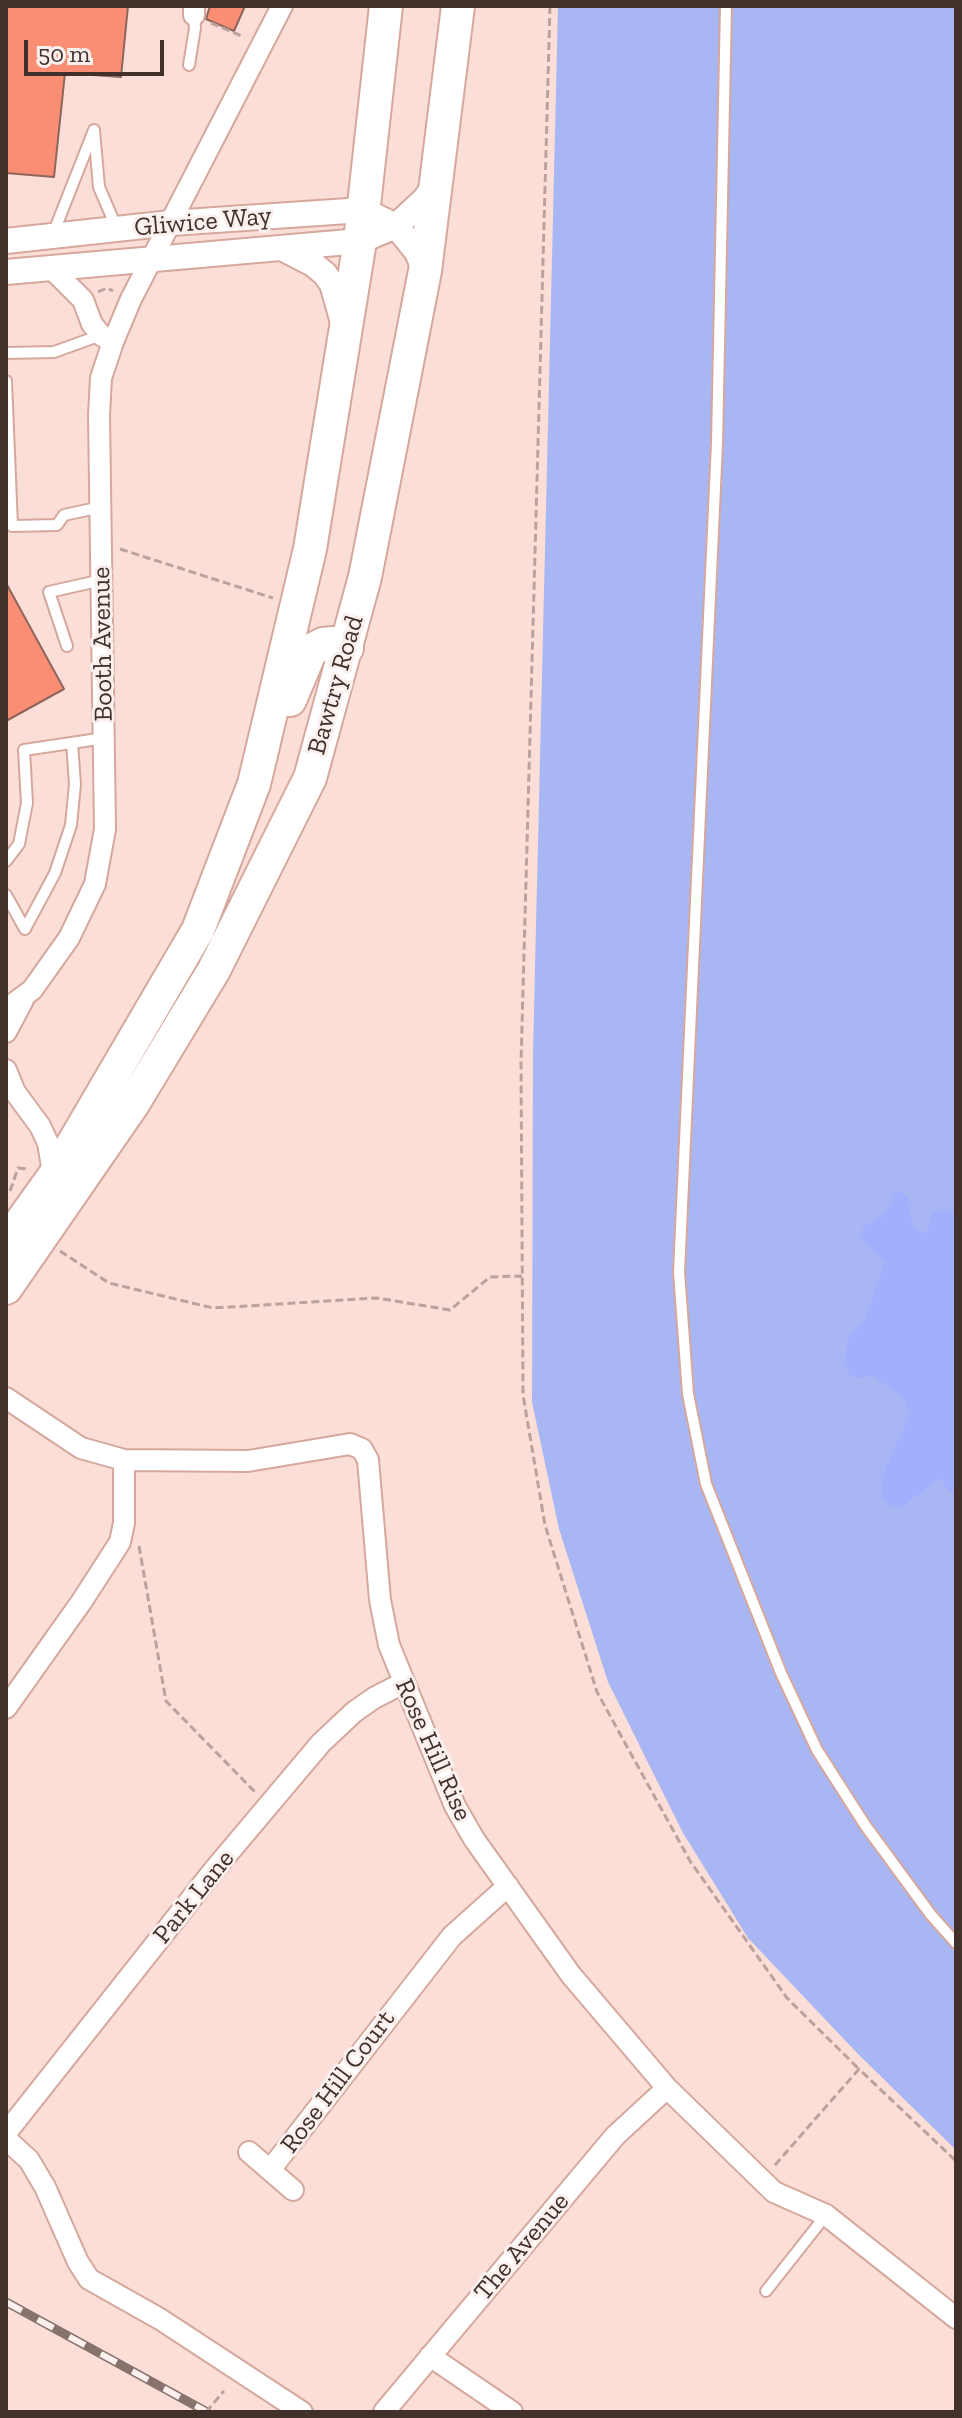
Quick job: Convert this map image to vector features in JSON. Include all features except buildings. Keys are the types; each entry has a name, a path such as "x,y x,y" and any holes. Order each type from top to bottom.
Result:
{"highway":[{"name":"Bawtry Road","path":"6,1243 54,1176 198,930 254,784 310,549 362,226 386,6"},
{"name":"Bawtry Road","path":"6,1288 133,1104 214,970 310,778 365,577 425,271 458,6"},
{"path":"254,784 311,650 333,643 347,648"}],"street":[{"name":"Booth Avenue","path":"6,1009 16,995 32,990 53,964 82,914 95,884 105,829 99,415 107,338 171,223 282,6"},
{"name":"Gliwice Way","path":"14,241 171,223 396,226 425,199 437,181"},
{"name":"Gliwice Way","path":"6,272 282,248 362,226"},
{"path":"396,226 417,252 425,271"},
{"path":"14,241 51,268 83,300 92,324 107,338"},
{"path":"282,248 325,274 332,284 345,332"},
{"path":"6,1032 16,995"},
{"path":"6,1070 11,1089 40,1126 48,1143 62,1209"},
{"name":"Rose Hill Rise","path":"6,1398 81,1448 124,1460 248,1461 350,1444 362,1449 368,1460 380,1600 389,1645 455,1806 474,1839 571,1975 667,2088 774,2192 826,2215 956,2318"},
{"path":"6,1708 120,1542 124,1523 124,1460"},
{"name":"Park Lane","path":"6,2133 214,1870 321,1743 354,1712 403,1683"},
{"name":"Rose Hill Court","path":"270,2170 452,1936 508,1886"},
{"name":"The Avenue","path":"384,2412 615,2136 667,2088"},
{"path":"6,2139 29,2160 89,2279 160,2319 302,2412"},
{"name":"Rose Hill Court","path":"249,2152 293,2190"},
{"path":"430,2356 512,2412"}],"lane":[{"path":"726,6 717,443 679,1272 688,1394 706,1484 781,1673 817,1750 865,1825 931,1915 956,1943"},
{"path":"189,65 195,28 194,10"},
{"path":"52,236 94,130 99,187 117,229"},
{"path":"6,353 54,352 107,338"},
{"path":"6,381 12,526 57,525 64,515 101,507"},
{"path":"67,646 49,592 102,580"},
{"path":"6,861 19,844 27,803 24,750 105,738"},
{"path":"6,895 25,929 55,873 71,825 75,784 72,743"},
{"path":"766,2291 826,2215"}],"path":[{"path":"550,6 521,1063 523,1395 545,1525 597,1692 690,1861 787,1998 956,2161"},
{"path":"194,10 263,45"},
{"path":"102,543 297,604"},
{"path":"54,1247 109,1283 213,1308 377,1298 450,1310 490,1277 522,1276"},
{"path":"124,1523 138,1542 166,1701 269,1805"},
{"path":"762,2180 859,2069"},
{"path":"206,2412 224,2391"}],"shaded area":[{"path":"558,6 956,6 956,2150 858,2054 748,1938 683,1833 608,1682 559,1529 532,1402 533,1052"},
{"path":"898,1189 908,1199 912,1226 927,1234 933,1212 956,1210 956,1492 953,1494 939,1478 900,1509 883,1501 883,1475 910,1414 903,1397 874,1376 853,1378 844,1366 849,1336 863,1324 885,1262 860,1237 864,1226 884,1215"}],"railway":[{"path":"6,2302 207,2412"}]}
